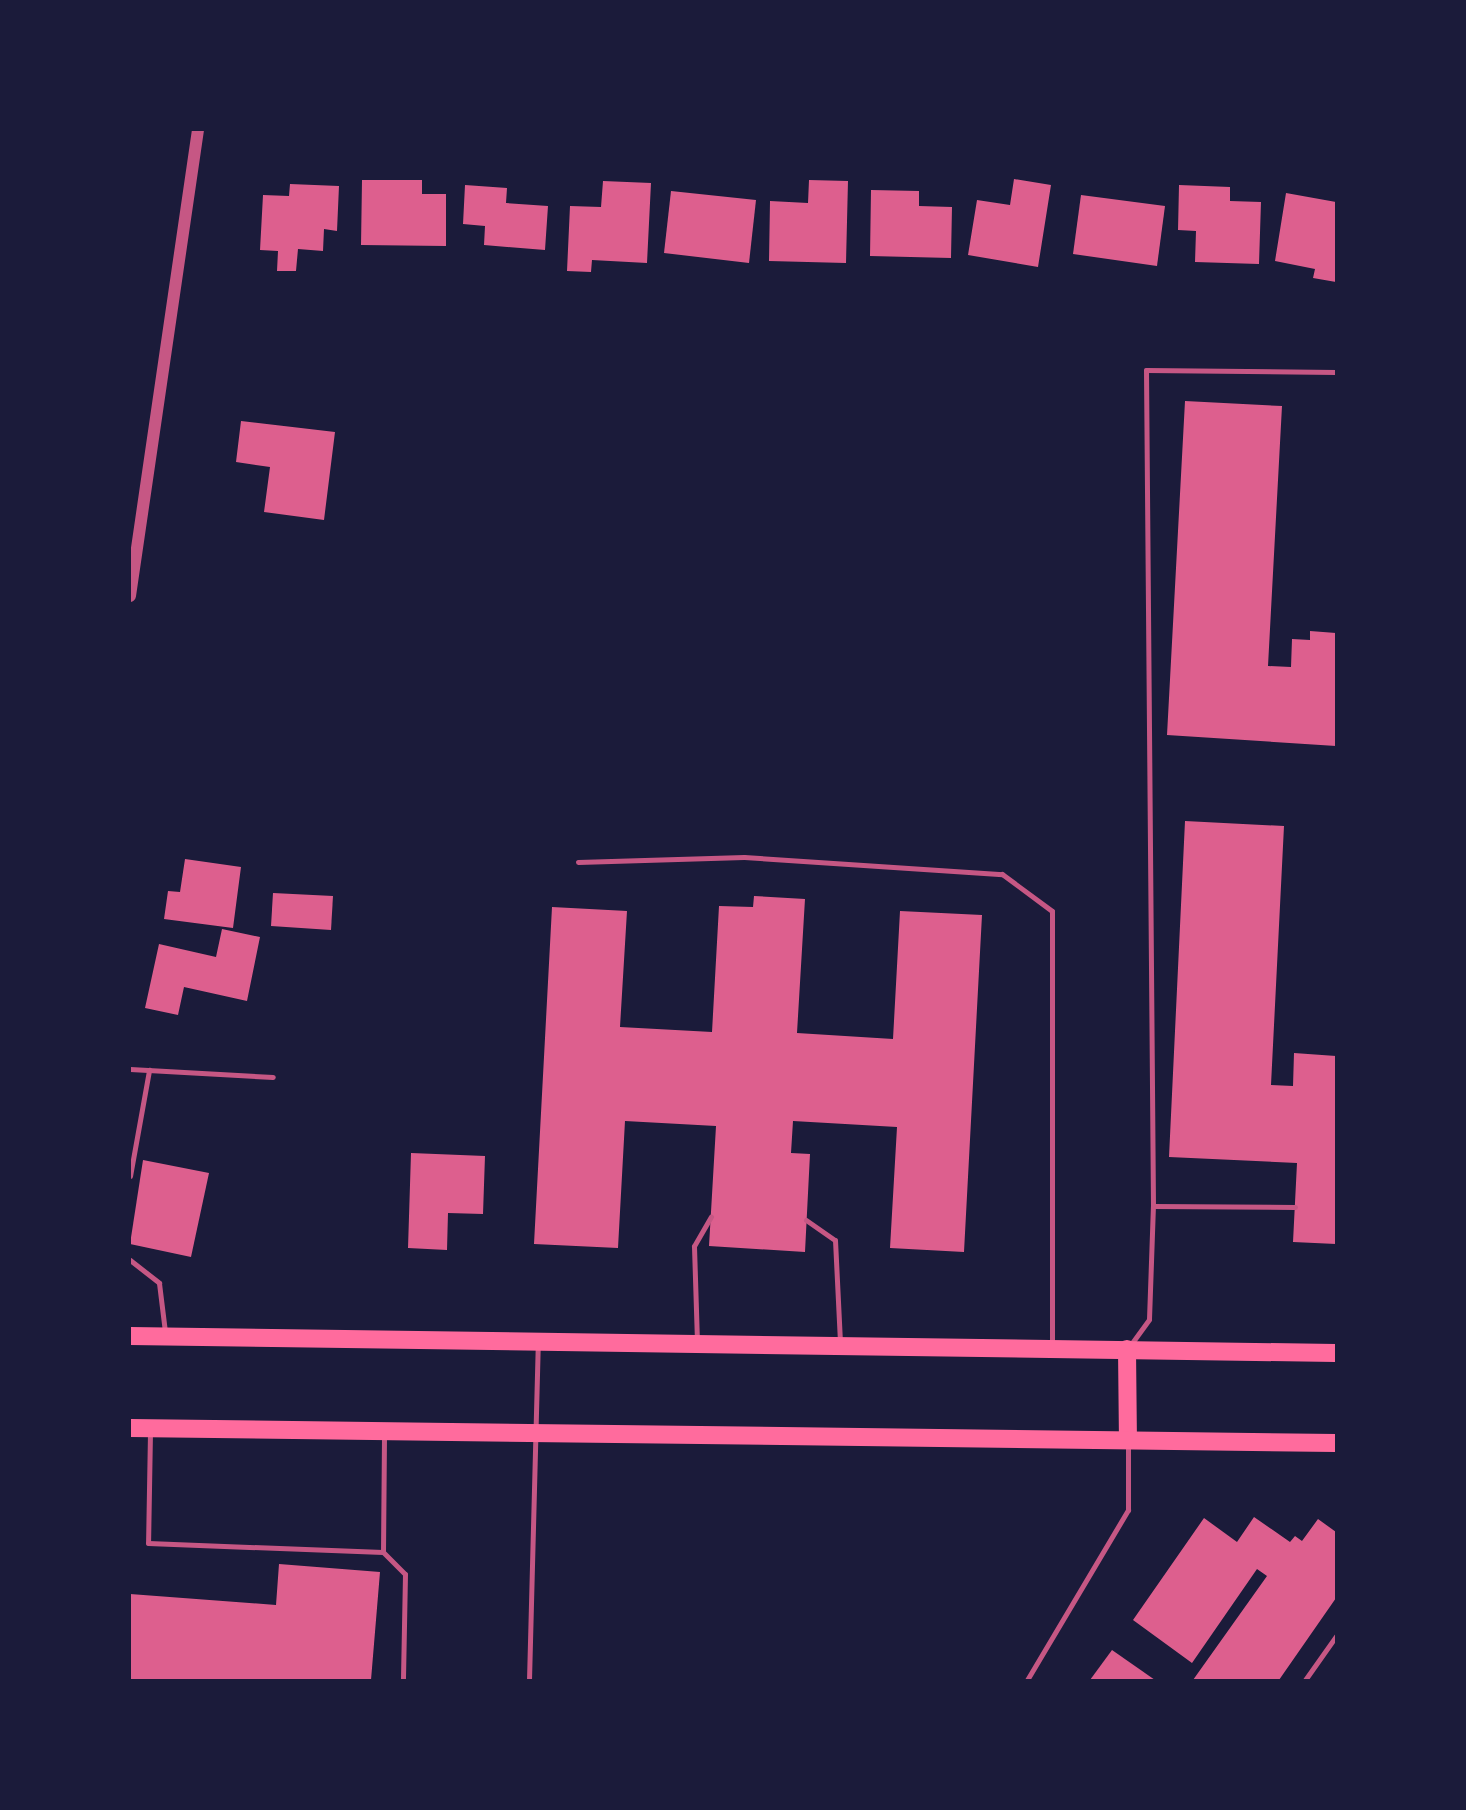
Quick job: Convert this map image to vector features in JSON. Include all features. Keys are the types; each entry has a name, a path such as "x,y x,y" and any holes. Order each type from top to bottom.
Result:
{"main road":[{"path":"130,1336 1336,1353"},
{"path":"1127,1349 1128,1440"},
{"path":"130,1429 1336,1443"}],"street":[{"path":"130,596 198,130"}],"lane":[{"path":"1127,1349 1149,1319 1153,1206 1146,370 1336,372"},
{"path":"578,862 744,857 1002,874 1052,911 1052,1349"},
{"path":"130,1069 273,1077"},
{"path":"130,1176 149,1070"},
{"path":"1153,1206 1295,1207"},
{"path":"697,1344 694,1246 711,1216"},
{"path":"806,1220 835,1240 840,1346"},
{"path":"130,1260 159,1283 165,1336"},
{"path":"529,1681 533,1434 538,1342"},
{"path":"150,1429 148,1543 383,1552 405,1574 403,1681"},
{"path":"383,1552 384,1432"},
{"path":"1027,1681 1128,1510 1128,1440"},
{"path":"1305,1681 1336,1636"}],"building":[{"path":"1014,179 1051,185 1038,267 968,255 977,200 1010,205"},
{"path":"362,180 422,180 422,194 446,194 446,246 361,245"},
{"path":"809,180 848,181 846,263 769,261 770,201 808,203"},
{"path":"603,181 651,183 647,263 592,260 591,272 567,271 570,206 601,207"},
{"path":"290,184 339,186 337,231 324,229 323,251 298,249 296,271 277,271 278,251 260,250 263,195 289,196"},
{"path":"465,185 507,188 506,203 548,206 545,250 484,245 485,226 463,224"},
{"path":"1179,185 1230,187 1230,201 1261,202 1259,264 1195,262 1196,231 1178,230"},
{"path":"871,190 919,191 919,206 952,207 951,258 870,256"},
{"path":"671,191 756,200 749,263 664,253"},
{"path":"1286,193 1336,202 1336,282 1313,278 1315,269 1275,261"},
{"path":"1081,195 1165,206 1157,266 1073,254"},
{"path":"1185,401 1282,406 1268,666 1291,667 1292,639 1310,640 1310,631 1336,633 1336,746 1167,735"},
{"path":"241,421 335,432 324,520 264,512 270,467 236,462"},
{"path":"1185,821 1284,826 1271,1085 1293,1086 1294,1053 1336,1056 1336,1244 1293,1242 1297,1163 1169,1157"},
{"path":"185,859 241,867 233,928 164,919 168,891 180,892"},
{"path":"273,893 333,896 331,930 271,926"},
{"path":"754,896 805,899 797,1033 893,1039 900,911 982,915 964,1252 890,1248 897,1127 793,1121 791,1153 810,1154 805,1252 709,1246 716,1126 625,1121 618,1248 534,1244 552,907 627,911 620,1027 712,1032 719,906 753,907"},
{"path":"222,929 260,937 247,1001 184,987 178,1015 145,1008 159,944 216,957"},
{"path":"411,1153 485,1156 483,1214 448,1213 447,1250 408,1248"},
{"path":"143,1160 209,1173 191,1257 130,1244"},
{"path":"1254,1517 1290,1542 1295,1536 1302,1541 1318,1519 1336,1532 1336,1598 1279,1680 1193,1680 1267,1576 1257,1569 1192,1663 1133,1620 1204,1518 1237,1542"},
{"path":"279,1564 380,1572 371,1680 130,1680 130,1594 276,1605"},
{"path":"1112,1650 1155,1680 1090,1680"}]}
